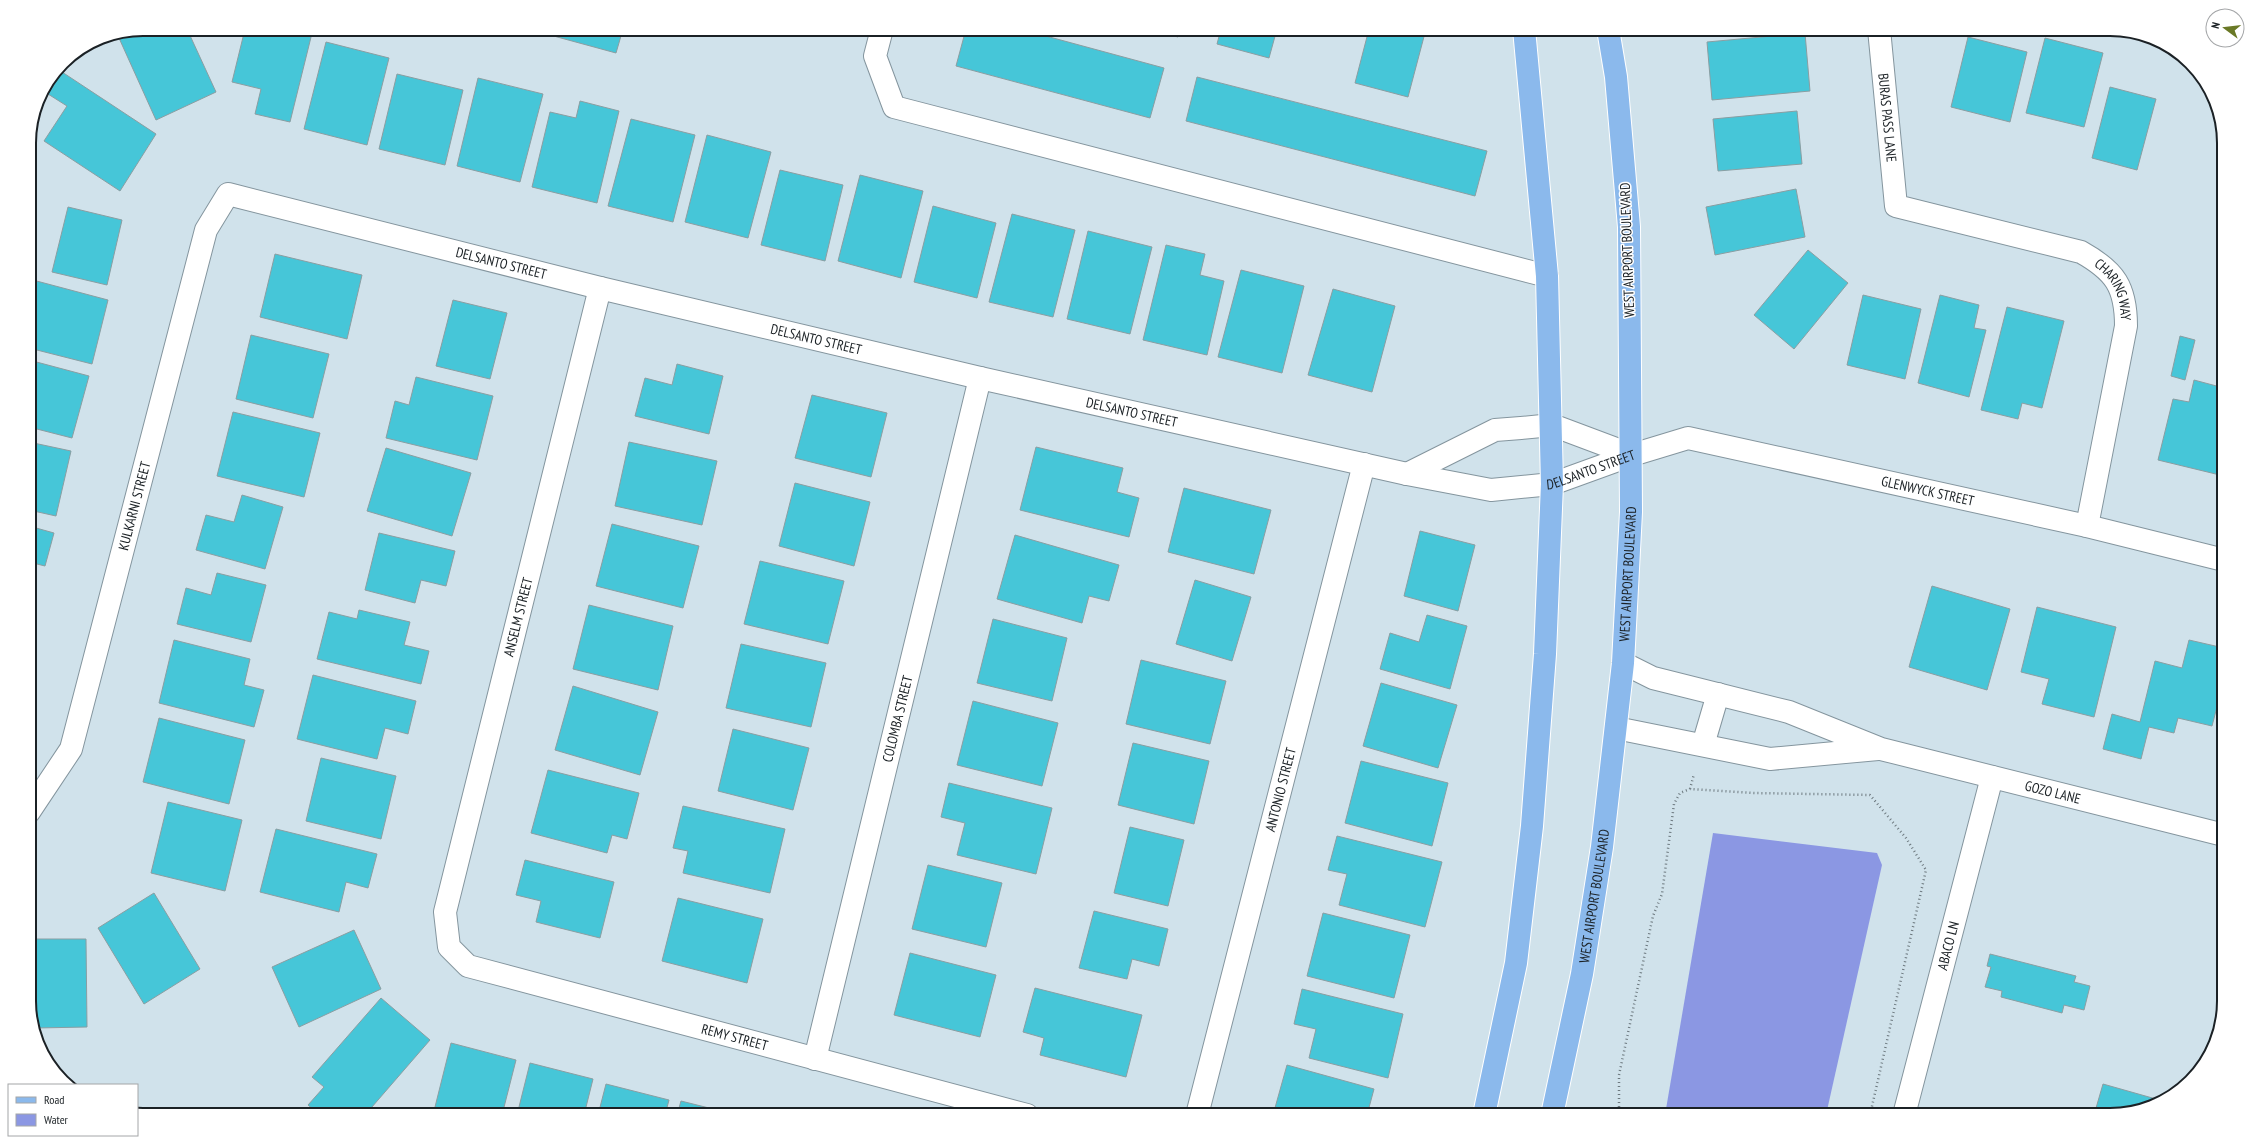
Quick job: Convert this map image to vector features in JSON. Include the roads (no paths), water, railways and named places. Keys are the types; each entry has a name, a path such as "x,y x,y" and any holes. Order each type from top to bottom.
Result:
{"main road":[{"path":"1485,1108 1516,963 1532,826 1546,654 1552,484 1552,426 1547,276 1525,36"},
{"name":"WEST AIRPORT BOULEVARD","path":"1553,1108 1582,974 1602,847 1623,663 1631,512 1632,455 1629,227 1616,77 1609,36"}],"street":[{"path":"880,36 875,56 894,107 1547,276"},
{"name":"BURAS PASS LANE","path":"1880,36 1896,206"},
{"name":"DELSANTO STREET","path":"228,194 600,288 980,378 1406,474 1491,490 1552,484 1632,455"},
{"name":"KULKARNI STREET","path":"36,802 71,749 206,230 228,194"},
{"name":"CHARING WAY","path":"1896,206 2081,252 2097,261 2117,281 2126,308 2126,326 2087,526"},
{"name":"ANSELM STREET","path":"449,947 445,912 600,288"},
{"name":"COLOMBA STREET","path":"815,1059 980,378"},
{"name":"DELSANTO STREET","path":"1406,474 1495,430 1552,426 1632,455"},
{"name":"GLENWYCK STREET","path":"1632,455 1688,438 2087,526 2217,558"},
{"name":"ANTONIO STREET","path":"1199,1108 1364,464"},
{"path":"1623,663 1653,678 1789,712 1881,749"},
{"path":"1703,745 1718,694"},
{"path":"1616,728 1770,759 1881,749"},
{"name":"GOZO LANE","path":"1881,749 2217,833"},
{"name":"ABACO LN","path":"1906,1108 1992,777"},
{"name":"REMY STREET","path":"449,947 468,966 1000,1108"}],"water":[{"path":"1713,833 1877,853 1882,865 1828,1108 1666,1108"}]}
